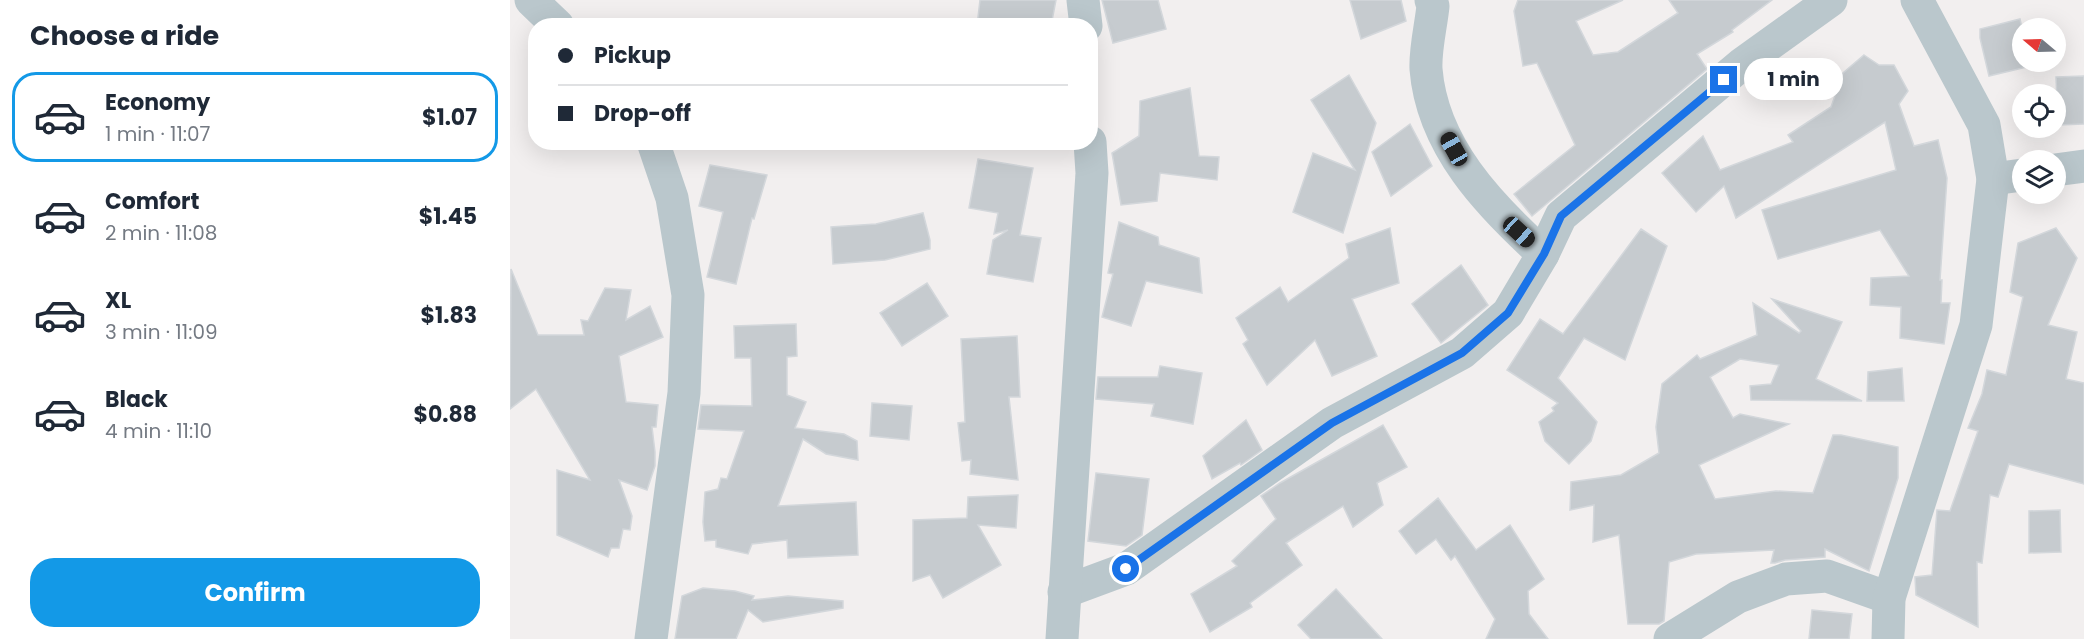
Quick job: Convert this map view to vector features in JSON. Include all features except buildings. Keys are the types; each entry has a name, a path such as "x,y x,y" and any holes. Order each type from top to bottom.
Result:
{"street":[{"path":"531,0 550,18"},
{"path":"1083,0 1085,18"},
{"path":"1431,0 1433,6 1426,68 1436,118 1472,181 1506,221 1544,254"},
{"path":"1064,591 1126,569 1332,423 1462,353 1508,313 1544,254 1561,216 1742,64 1831,0"},
{"path":"1888,639 1889,598 1976,325 2008,177 1984,125 1917,0"},
{"path":"651,639 684,393 688,295 672,198 656,150"},
{"path":"1062,639 1092,173 1091,150"},
{"path":"2066,168 2084,166"},
{"path":"1670,639 1738,597 1786,579 1827,576 1889,598"}],"route":[{"path":"1126,569 1332,423 1462,353 1508,313 1544,254 1561,216 1724,80"}]}
